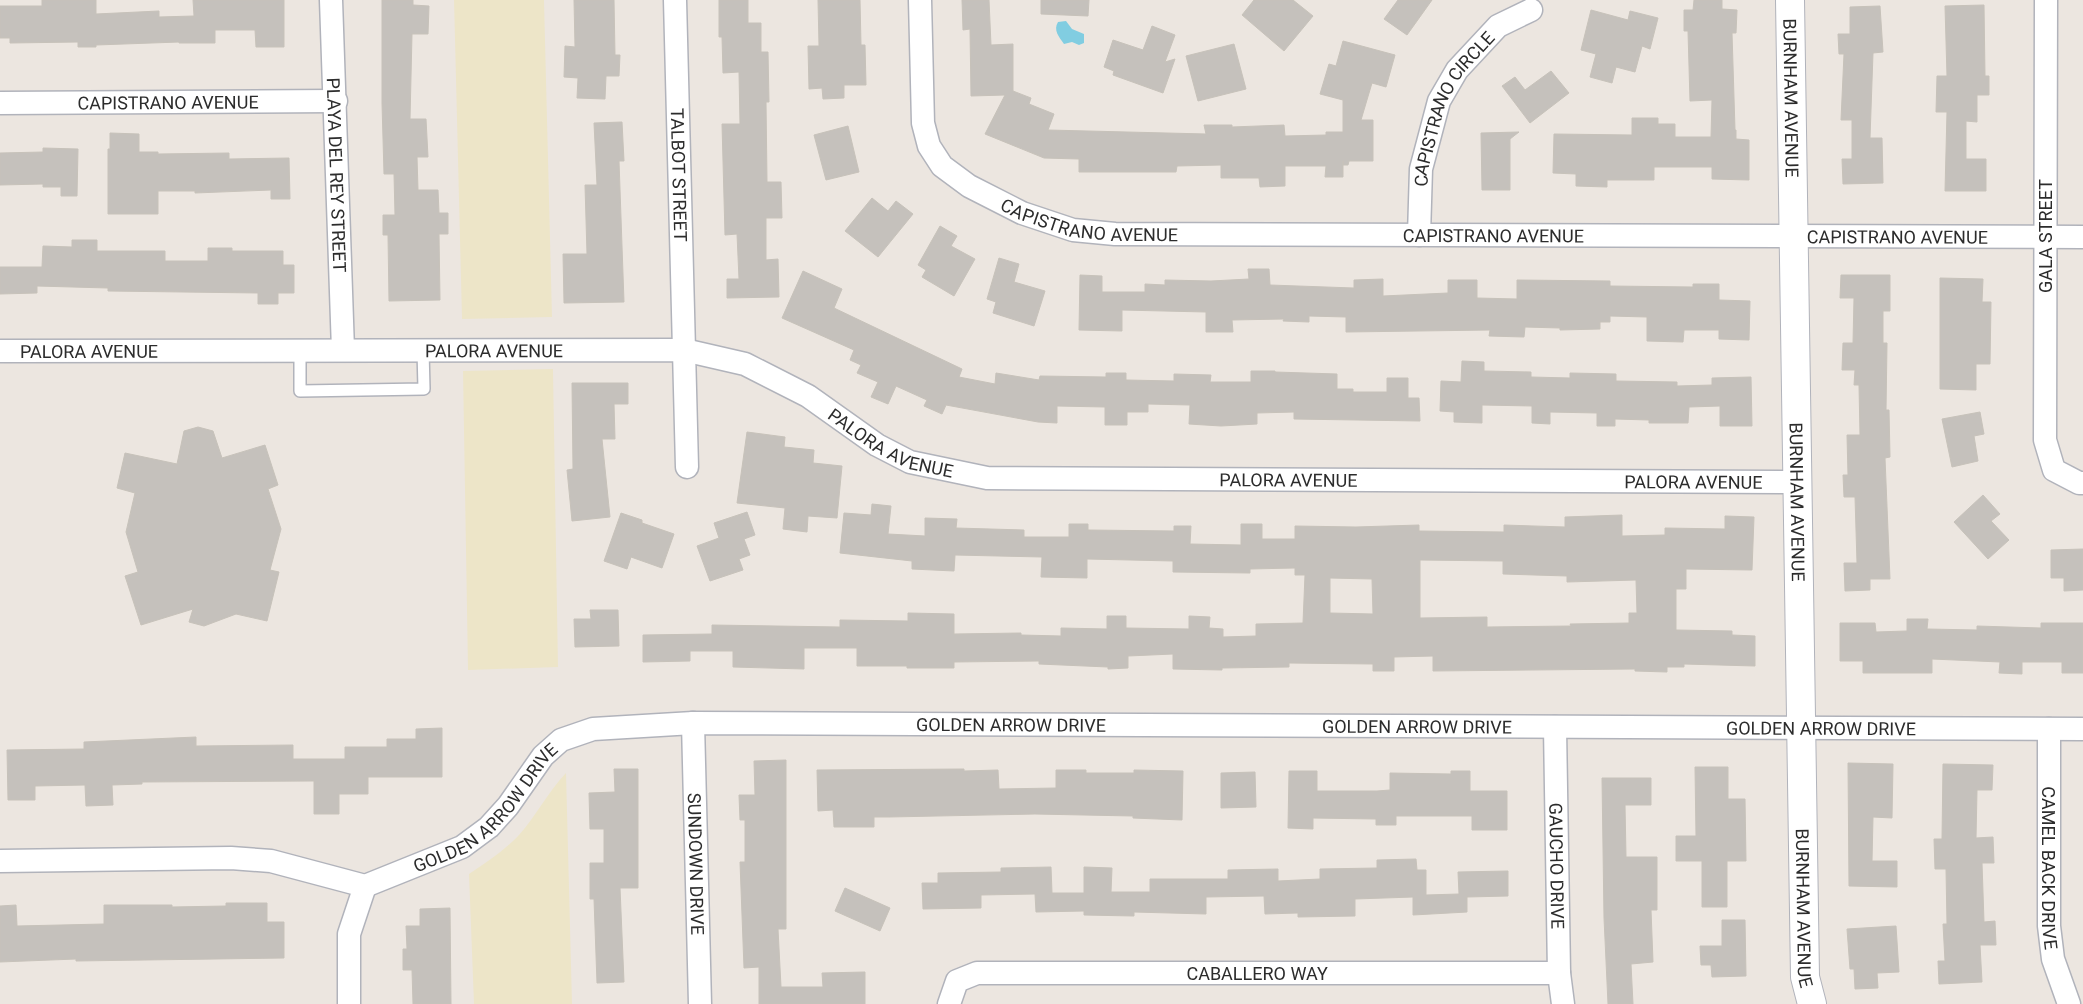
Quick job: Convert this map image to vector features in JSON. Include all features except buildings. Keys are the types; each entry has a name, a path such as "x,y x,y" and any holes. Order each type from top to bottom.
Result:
{"street":[{"name":"PLAYA DEL REY STREET","path":"331,0 336,101 343,350"},
{"name":"TALBOT STREET","path":"674,0 687,467"},
{"name":"CAPISTRANO AVENUE","path":"920,0 923,123 929,146 942,166 968,186 1022,212 1073,230 1115,234 2083,237"},
{"name":"BURNHAM AVENUE","path":"1790,0 1805,977 1812,1004"},
{"name":"GALA STREET","path":"2046,0 2045,440 2054,470 2079,483 2083,483"},
{"name":"CAPISTRANO CIRCLE","path":"1419,235 1421,169 1438,100 1457,70 1498,26 1531,10"},
{"name":"CAPISTRANO AVENUE","path":"0,103 336,101"},
{"name":"PALORA AVENUE","path":"0,352 684,350 745,364 808,396 877,445 910,462 987,478 1797,482"},
{"name":"GOLDEN ARROW DRIVE","path":"365,886 462,847 483,832 508,806 544,756 561,740 593,729 693,723 2083,729"},
{"name":"SUNDOWN DRIVE","path":"693,723 700,1004"},
{"name":"GAUCHO DRIVE","path":"1555,727 1559,973 1563,1004"},
{"name":"CAMEL BACK DRIVE","path":"2049,729 2049,926 2053,959 2069,1004"},
{"path":"0,861 230,858 271,861 365,886 349,934 349,1004"},
{"name":"CABALLERO WAY","path":"949,1004 957,981 977,973 1559,973"}],"lane":[{"path":"300,350 300,391 424,389 423,350"}],"sand":[{"path":"454,0 544,0 552,317 462,319"},
{"path":"553,369 558,667 468,670 463,371"},
{"path":"566,773 572,1004 474,1004 469,874 489,861 519,835"}],"water":[{"path":"1066,21 1072,29 1084,34 1084,43 1079,45 1072,42 1064,44 1056,28 1058,22"}]}
